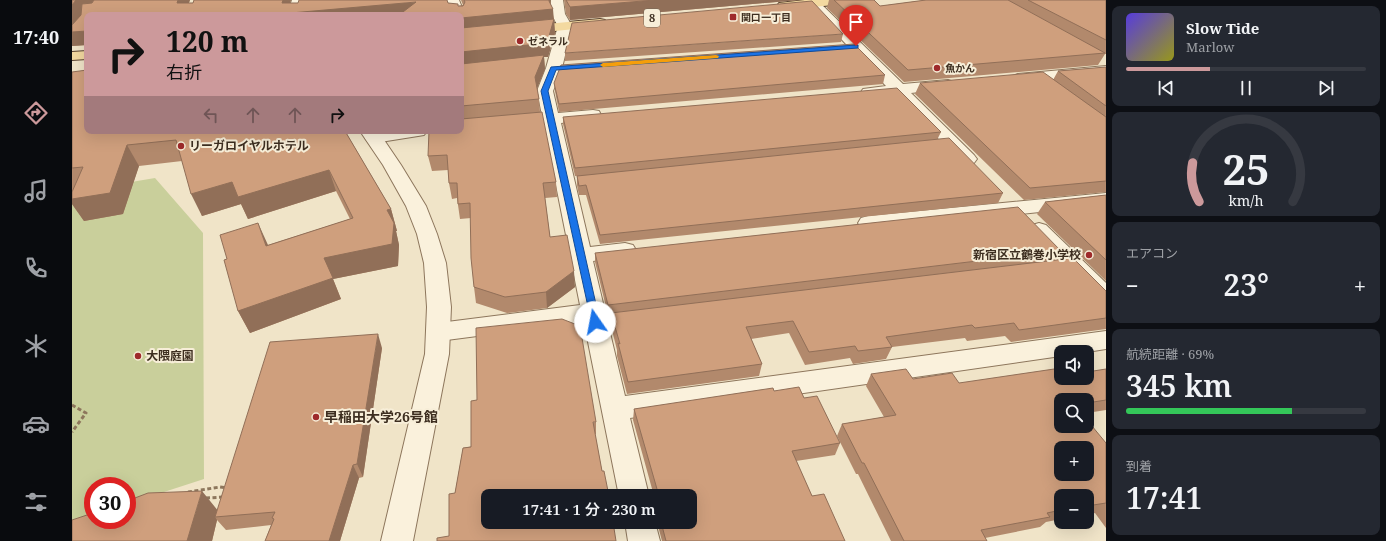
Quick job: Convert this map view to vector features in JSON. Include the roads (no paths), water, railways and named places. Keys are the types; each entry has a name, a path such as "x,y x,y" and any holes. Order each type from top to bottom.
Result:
{"main road":[{"path":"774,7 842,0"},
{"path":"513,31 604,10"},
{"path":"543,15 561,20 612,22"},
{"path":"72,56 84,55"}],"street":[{"path":"295,12 298,0"},
{"path":"453,0 458,12"},
{"path":"557,0 561,20 554,65 545,91 632,489"},
{"path":"811,2 848,47 899,89 979,170"},
{"path":"1000,80 1104,64"},
{"path":"851,93 962,84"},
{"path":"464,127 612,114"},
{"path":"371,134 403,182 416,206 427,234 435,263 439,307 437,354 397,541"},
{"path":"1000,191 1106,297"},
{"path":"850,225 1106,199"},
{"path":"581,255 644,248"},
{"path":"439,332 594,317"},
{"path":"615,409 1106,340"},
{"path":"641,529 644,541"}],"place":[{"name":"関口一丁目","path":"733,17"},
{"name":"ゼネラル","path":"520,41"},
{"name":"魚かん","path":"937,68"},
{"name":"リーガロイヤルホテル","path":"181,146"},
{"name":"新宿区立鶴巻小学校","path":"1089,255"},
{"name":"大隈庭園","path":"138,356"},
{"name":"早稲田大学26号館","path":"316,417"}]}
